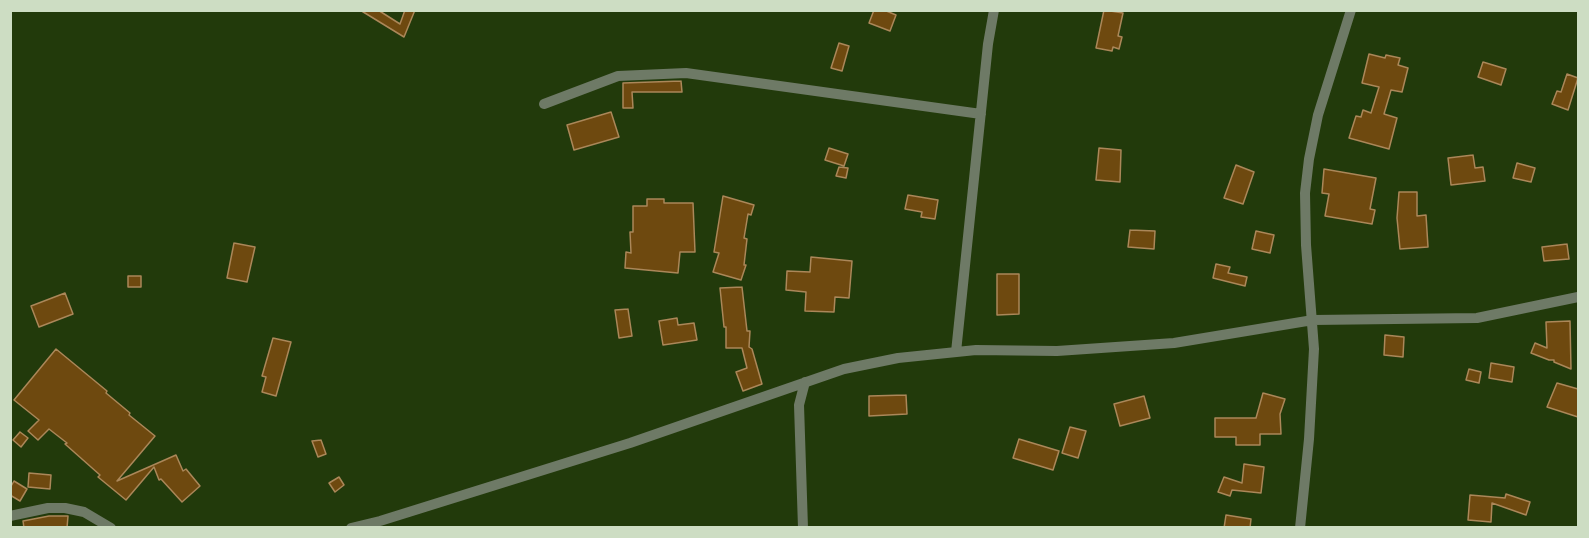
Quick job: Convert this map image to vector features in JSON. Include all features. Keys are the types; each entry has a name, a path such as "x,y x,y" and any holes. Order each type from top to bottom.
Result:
{"street":[{"path":"956,352 988,44 994,10"},
{"path":"1300,528 1309,439 1314,349 1306,245 1305,193 1318,115 1351,10"},
{"path":"544,104 618,76 686,73 981,114"},
{"path":"351,528 630,443 805,382 855,367 898,358 956,352 1058,351 1174,343 1313,320 1477,318 1578,297"},
{"path":"803,528 799,405 805,382"},
{"path":"10,516 48,508 65,508 84,512 111,528"}],"building":[{"path":"360,10 378,10 400,24 405,10 415,10 404,37"},
{"path":"874,10 884,10 896,15 890,31 869,23"},
{"path":"1104,10 1123,13 1118,36 1122,37 1119,49 1113,47 1112,51 1096,48"},
{"path":"839,43 849,46 842,71 831,68"},
{"path":"1369,54 1385,58 1386,55 1400,58 1398,65 1408,68 1402,92 1391,90 1384,114 1397,118 1389,149 1349,138 1356,116 1361,117 1363,110 1371,113 1379,87 1362,83"},
{"path":"1483,62 1506,69 1501,85 1478,77"},
{"path":"1567,74 1578,78 1568,110 1552,104 1557,91 1561,92"},
{"path":"681,81 682,92 632,92 633,108 623,108 623,83"},
{"path":"611,112 619,137 574,150 567,125"},
{"path":"829,148 848,154 844,166 825,160"},
{"path":"1099,148 1121,150 1120,182 1096,180"},
{"path":"1473,155 1475,168 1483,167 1485,181 1451,185 1448,158"},
{"path":"1517,163 1535,168 1531,182 1513,178"},
{"path":"1236,165 1254,172 1243,204 1224,198"},
{"path":"839,167 848,168 846,178 836,176"},
{"path":"1324,169 1376,178 1370,209 1375,210 1372,224 1325,216 1329,194 1322,193"},
{"path":"1399,192 1417,192 1417,216 1426,215 1428,247 1400,249 1397,218"},
{"path":"908,195 938,200 935,219 921,217 922,212 905,209"},
{"path":"723,196 754,205 751,215 748,214 744,238 747,239 744,265 746,265 741,280 713,272 719,253 714,252"},
{"path":"647,199 664,199 664,203 693,203 695,252 680,252 678,273 625,268 626,252 631,253 630,232 633,232 633,206 647,206"},
{"path":"1130,230 1155,231 1154,249 1128,247"},
{"path":"1256,231 1274,235 1270,253 1252,249"},
{"path":"234,243 255,247 247,282 227,278"},
{"path":"1567,244 1569,259 1544,261 1542,247"},
{"path":"811,257 852,261 849,298 835,297 834,312 805,311 806,292 786,290 787,271 810,272"},
{"path":"1216,264 1230,267 1228,273 1247,277 1245,286 1213,278"},
{"path":"997,274 1019,274 1019,314 997,315"},
{"path":"128,276 141,276 141,287 128,287"},
{"path":"742,287 747,331 750,331 749,347 752,349 762,384 743,391 736,372 747,368 742,348 726,348 726,327 724,327 720,288"},
{"path":"65,293 73,314 39,327 31,306"},
{"path":"628,309 632,336 619,338 615,310"},
{"path":"677,318 678,325 694,323 697,340 663,345 659,321"},
{"path":"1570,321 1571,369 1554,360 1531,353 1535,343 1547,348 1546,322"},
{"path":"1385,335 1404,337 1403,357 1384,355"},
{"path":"273,338 291,342 276,396 262,392 266,377 262,376"},
{"path":"56,349 107,391 106,393 130,413 129,415 155,436 117,481 176,455 183,471 186,469 200,486 182,502 161,479 159,480 154,467 126,500 98,477 100,475 49,429 38,440 28,431 39,420 14,400"},
{"path":"1491,363 1514,367 1512,382 1489,378"},
{"path":"1469,369 1481,372 1479,383 1466,380"},
{"path":"1557,383 1578,389 1578,417 1547,407"},
{"path":"1263,393 1285,399 1280,414 1281,434 1260,434 1260,445 1236,445 1236,437 1215,437 1215,418 1256,418"},
{"path":"906,395 907,414 869,416 869,396"},
{"path":"1144,396 1150,418 1120,426 1114,404"},
{"path":"1070,427 1086,431 1078,458 1062,453"},
{"path":"20,432 28,438 21,447 13,440"},
{"path":"1019,439 1059,451 1053,470 1013,458"},
{"path":"321,440 326,454 318,457 312,441"},
{"path":"1244,464 1264,467 1261,493 1232,490 1230,496 1218,492 1224,477 1242,483"},
{"path":"29,473 51,475 50,489 28,487"},
{"path":"339,477 344,485 335,492 329,483"},
{"path":"14,481 27,489 20,501 10,495 10,488"},
{"path":"1506,494 1530,502 1526,515 1492,503 1491,522 1468,520 1470,495 1505,498"},
{"path":"1226,515 1251,519 1250,528 1224,528"},
{"path":"49,516 68,516 67,528 24,528 23,521"}]}
